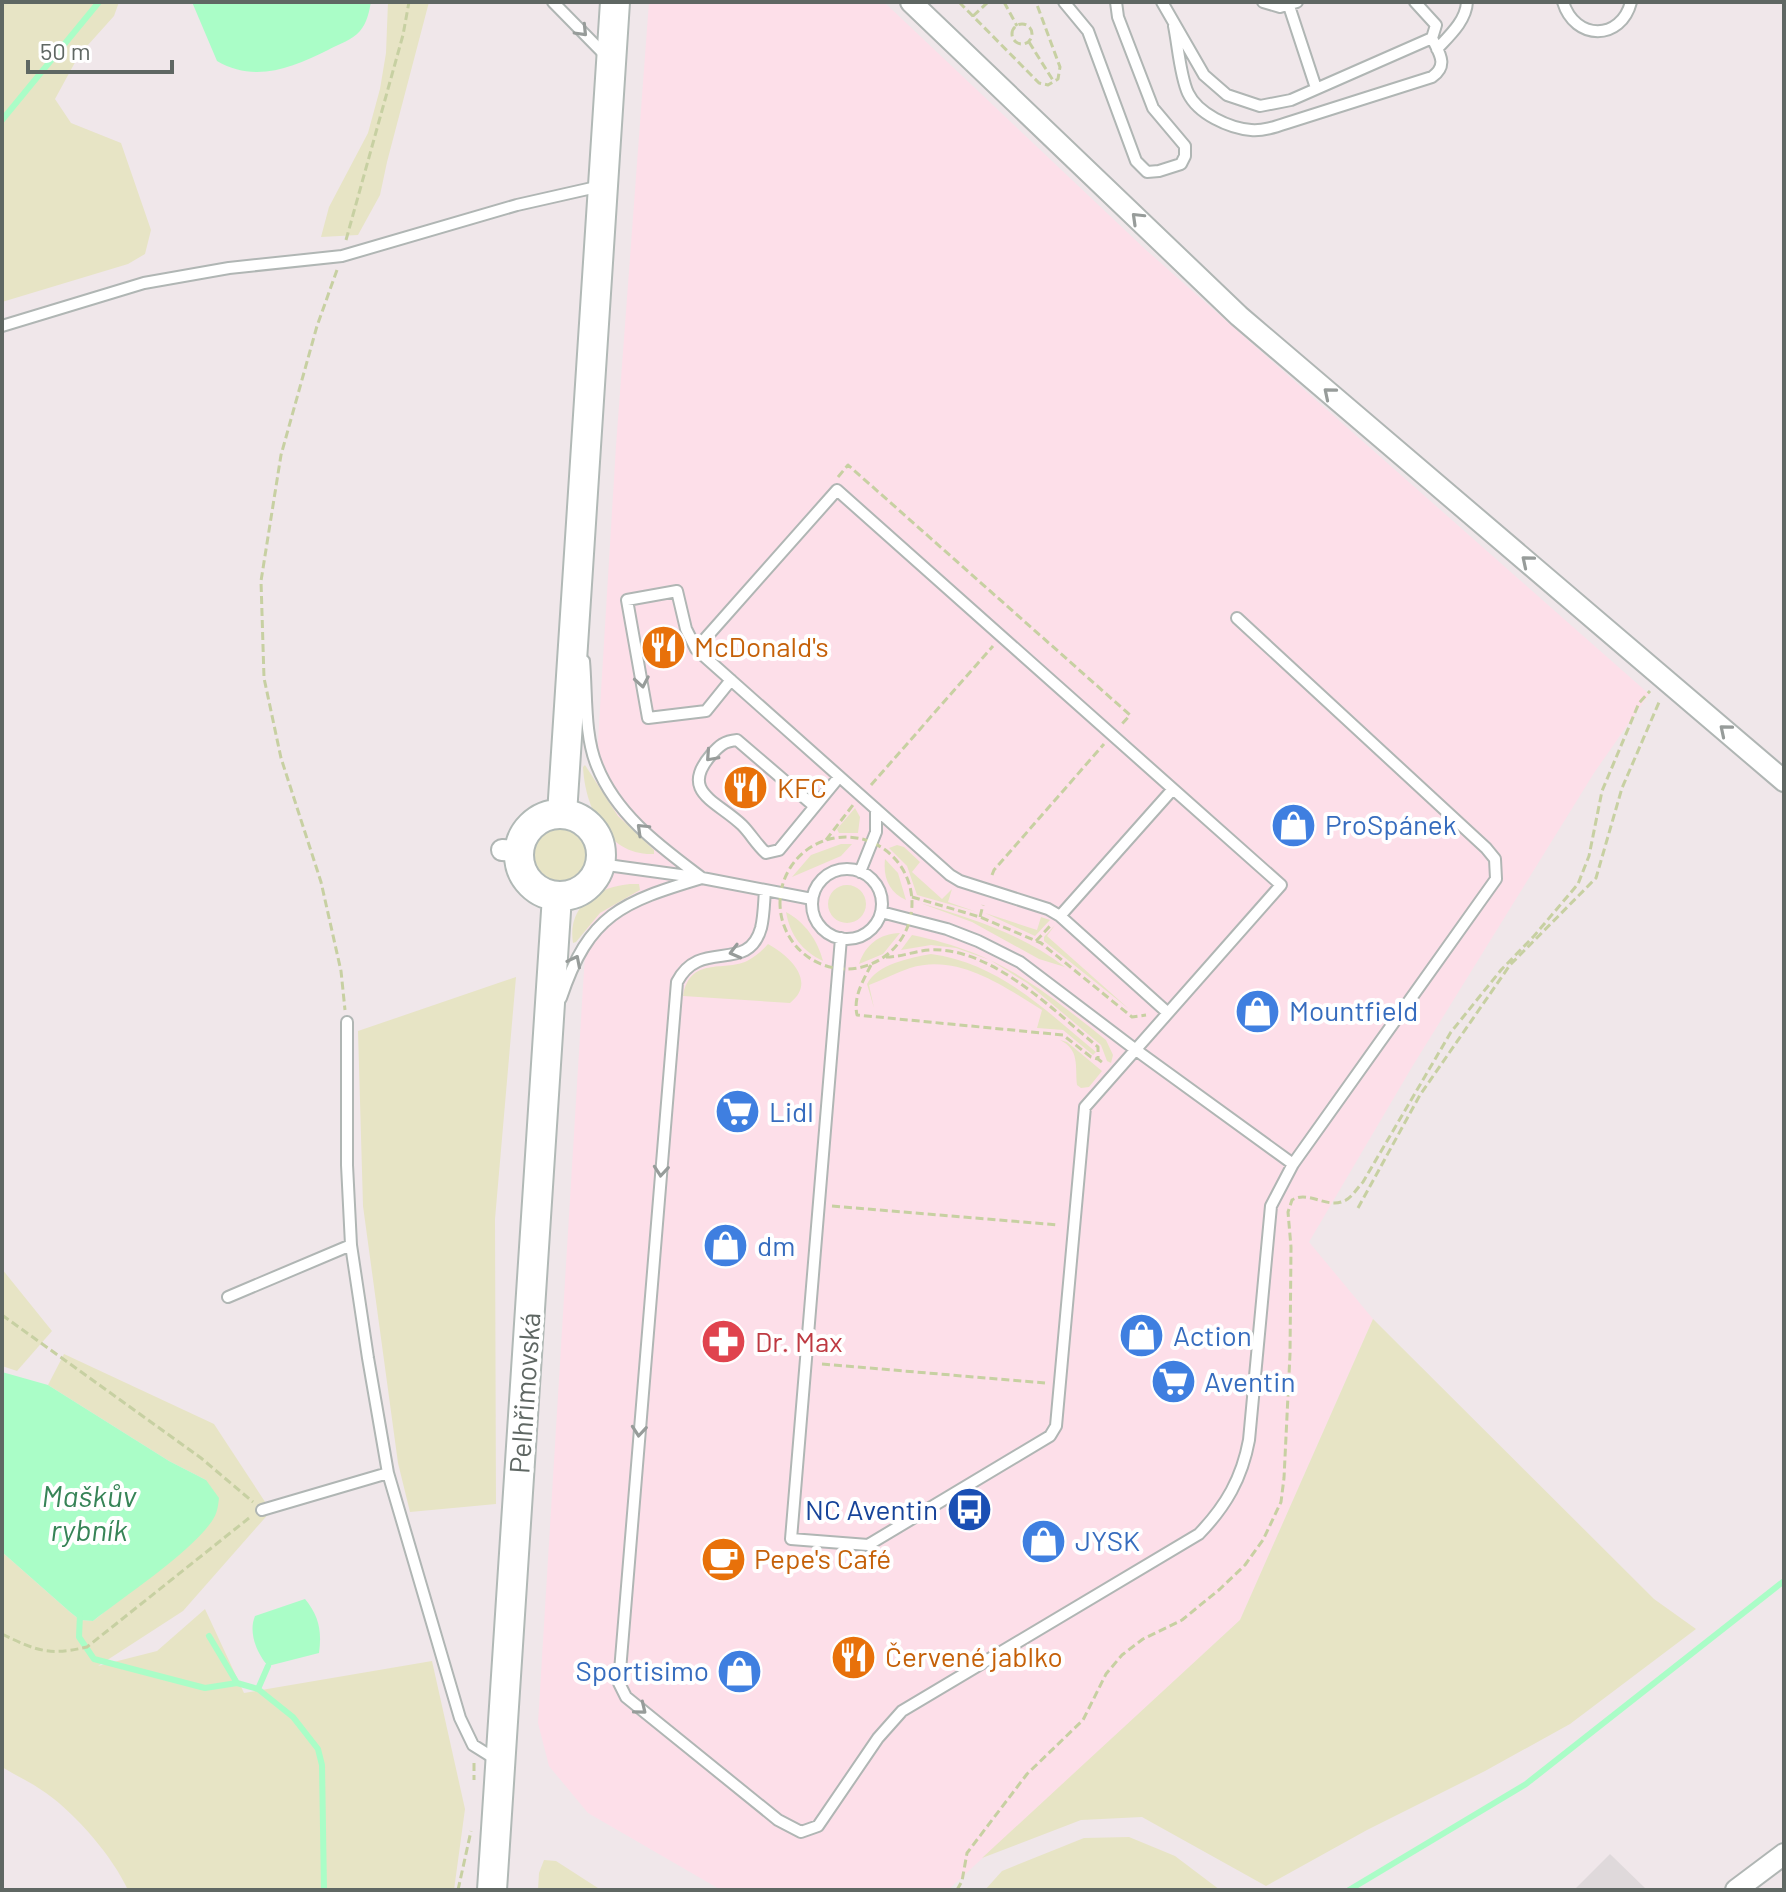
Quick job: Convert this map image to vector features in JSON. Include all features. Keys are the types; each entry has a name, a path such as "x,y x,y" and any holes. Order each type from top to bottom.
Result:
{"main road":[{"path":"562,814 615,2"},
{"path":"562,814 585,822 593,830 601,852 600,864 589,884 579,891 557,896 537,889 529,881 511,850 533,824 542,818 562,814"},
{"name":"Pelhřimovská","path":"492,1890 557,896"}],"street":[{"path":"911,2 1239,316 1784,781"},
{"path":"1736,1890 1784,1854"}],"lane":[{"path":"553,2 610,61"},
{"path":"1064,2 1088,31 1136,161 1147,172 1181,164 1185,146 1153,108 1118,17 1116,2"},
{"path":"1162,2 1204,75 1217,88 1237,100 1260,106 1291,100 1434,44 1457,27 1467,2"},
{"path":"1263,2 1280,7 1293,4 1316,88"},
{"path":"1174,26 1189,94 1202,109 1218,120 1250,130 1266,129 1432,77 1443,59 1434,44 1436,25 1415,2"},
{"path":"1561,3 1576,24 1585,29 1602,31 1620,23 1631,2"},
{"path":"2,326 144,283 229,268 342,256 517,205 603,185"},
{"path":"696,649 837,490 1281,885 1085,1107 1058,1415 1050,1436 868,1545 791,1539 841,938"},
{"path":"577,575 591,740 596,765 614,797 638,826 702,878"},
{"path":"731,680 706,711 648,718 627,600 677,591 686,629 696,649 731,680 839,777 950,875 1060,916 1168,1013"},
{"path":"765,890 761,927 754,943 742,954 701,958 688,965 677,982 619,1683 626,1697 790,1828 801,1832 818,1826 878,1738 902,1711 1199,1534 1219,1512 1235,1487 1245,1463 1249,1440 1271,1206 1293,1164 1496,879 1497,867 1486,848 1237,618"},
{"path":"814,806 737,740 720,746 700,768 697,778 700,789 744,827 755,844 766,853 779,850 839,777"},
{"path":"1060,916 1173,789"},
{"path":"860,872 876,832 876,809"},
{"path":"600,864 702,878 812,899"},
{"path":"840,870 860,872 878,888 881,912 866,933 850,939 841,938 822,929 812,910 812,899 815,889 830,874 840,870"},
{"path":"549,1034 572,964 599,926 643,897 702,878"},
{"path":"881,912 978,941 1020,962 1293,1164"},
{"path":"347,1022 347,1165 351,1245 388,1473 460,1718 473,1745 502,1763"},
{"path":"228,1297 351,1245"},
{"path":"262,1510 388,1473"}],"path":[{"path":"347,1022 341,971 321,882 281,758 264,678 261,581 281,455 317,326 342,256 403,35 409,2"},
{"path":"959,2 1039,83 1048,85 1061,73 1036,2"},
{"path":"972,16 988,2"},
{"path":"1004,2 1017,26"},
{"path":"1014,41 1012,33 1017,26"},
{"path":"1014,41 1024,45 1032,35 1029,27 1017,26"},
{"path":"1006,49 1014,41"},
{"path":"1029,42 1054,82"},
{"path":"837,490 836,479 848,465 1130,715 994,870 980,917"},
{"path":"826,840 834,826 1019,616"},
{"path":"1358,1208 1420,1095 1510,965 1596,878 1622,788 1665,679"},
{"path":"957,1890 962,1881 967,1853 1027,1774 1083,1720 1106,1674 1122,1655 1143,1639 1182,1620 1245,1565 1263,1540 1281,1502 1284,1478 1290,1354 1291,1247 1288,1212 1292,1200 1305,1197 1341,1203 1348,1199 1363,1182 1451,1032 1501,970 1578,884 1589,856 1602,791 1612,763 1639,703 1665,679"},
{"path":"842,837 872,842 900,864 912,897 910,919 896,947 871,965 840,970 825,967 798,950 783,924 780,893 791,866 801,854 826,840 842,837"},
{"path":"912,897 980,917 1036,941 1132,1017 1147,1015 1159,1023"},
{"path":"1036,941 1060,916"},
{"path":"885,957 929,950 955,952 987,964 1024,985 1098,1047 1098,1059"},
{"path":"871,965 859,990 855,1009 857,1015 1063,1035 1115,1074"},
{"path":"820,1204 1075,1226"},
{"path":"2,1315 201,1458 262,1510 87,1647 58,1654 29,1647 2,1634"},
{"path":"806,1362 1061,1384"},
{"path":"473,1745 474,1783"},
{"path":"458,1890 471,1829"}],"shaded area":[{"path":"2,2 119,2 114,16 79,55 55,99 71,123 121,143 151,230 145,254 128,264 2,302"},
{"path":"388,2 429,2 380,195 358,235 321,237 329,207 368,133 386,53"},
{"path":"649,2 884,2 1146,250 1649,694 1594,773 1412,1067 1309,1242 1373,1319 1240,1620 948,1890 721,1890 588,1813 549,1766 538,1723 616,446"},
{"path":"585,765 618,816 654,850 654,854 623,847 611,838 588,798"},
{"path":"855,808 860,817 858,833 839,833 837,829"},
{"path":"560,826 580,835 589,855 580,875 560,884 540,875 531,855 540,835"},
{"path":"841,844 852,844 841,856 792,877 811,855"},
{"path":"897,845 904,847 920,862 912,872 942,899 952,889 948,902 977,912 917,895 907,866 889,848"},
{"path":"885,859 898,873 906,900 888,884"},
{"path":"639,884 640,890 600,913 573,943 575,919 587,901 606,889"},
{"path":"847,885 860,891 866,904 860,917 847,923 834,917 828,904 834,891"},
{"path":"920,903 1014,936 1065,967 1039,959 972,922"},
{"path":"786,912 810,933 823,961 798,941"},
{"path":"985,913 1037,930 1041,917 1050,920 1035,936"},
{"path":"1055,925 1047,936 1129,1009 1044,941 1044,937"},
{"path":"900,933 883,954 859,964 874,941"},
{"path":"912,935 943,942 986,959 956,948 931,945 901,950"},
{"path":"768,944 792,962 801,978 798,995 790,1003 683,996 687,983 700,970 747,961"},
{"path":"931,954 956,959 1000,978 1039,1005 1096,1052 1093,1055 1063,1030 1037,1028 1042,1010 996,982 963,968 928,965 910,968 869,985 874,1008 867,984 878,971 895,963"},
{"path":"992,961 1038,988 1106,1040 1113,1055 1111,1063 1107,1061 1101,1045 1027,983"},
{"path":"516,977 495,1219 496,1504 410,1512 398,1463 363,1206 358,1031"},
{"path":"1060,1040 1067,1042 1102,1071 1089,1087 1077,1085 1074,1054"},
{"path":"2,1269 52,1331 17,1371 2,1366"},
{"path":"1373,1319 1654,1599 1696,1629 1570,1724 1266,1886 1142,1817 1081,1820 982,1858 1240,1620"},
{"path":"64,1354 214,1424 271,1511 183,1611 98,1666 157,1651 205,1609 244,1693 432,1661 465,1809 454,1890 128,1890 103,1850 69,1812 41,1789 2,1767 2,1552 80,1620 93,1621 168,1562 206,1480 169,1461 48,1385"},
{"path":"1129,1837 1175,1856 1220,1890 985,1890 1002,1871 1084,1838"},
{"path":"1610,1854 1647,1890 1574,1890"},
{"path":"544,1860 556,1861 601,1890 538,1890"}],"water":[{"path":"192,2 371,2 360,31 349,39 301,62 259,72 231,68 217,61"},
{"name":"Maškův rybník","path":"2,1372 48,1385 169,1461 206,1480 219,1498 214,1518 202,1534 156,1574 93,1621 80,1620 2,1552"},
{"path":"305,1599 318,1624 319,1653 268,1666 255,1642 255,1616"}],"waterway":[{"path":"2,120 99,2"},
{"path":"1349,1890 1526,1784 1784,1581"},
{"path":"80,1614 79,1637 94,1659 205,1688 237,1683 258,1689 293,1717 318,1749 322,1765 324,1890"},
{"path":"209,1636 237,1683"},
{"path":"258,1689 268,1666"}],"place":[{"name":"McDonald's","path":"663,647"},
{"name":"KFC","path":"746,788"},
{"name":"ProSpánek","path":"1294,825"},
{"name":"Mountfield","path":"1258,1011"},
{"name":"Lidl","path":"738,1112"},
{"name":"dm","path":"726,1246"},
{"name":"Action","path":"1142,1336"},
{"name":"Dr. Max","path":"724,1342"},
{"name":"Aventin","path":"1173,1382"},
{"name":"NC Aventin","path":"969,1510"},
{"name":"JYSK","path":"1044,1541"},
{"name":"Pepe's Café","path":"723,1559"},
{"name":"Červené jablko","path":"854,1657"},
{"name":"Sportisimo","path":"740,1671"}]}
